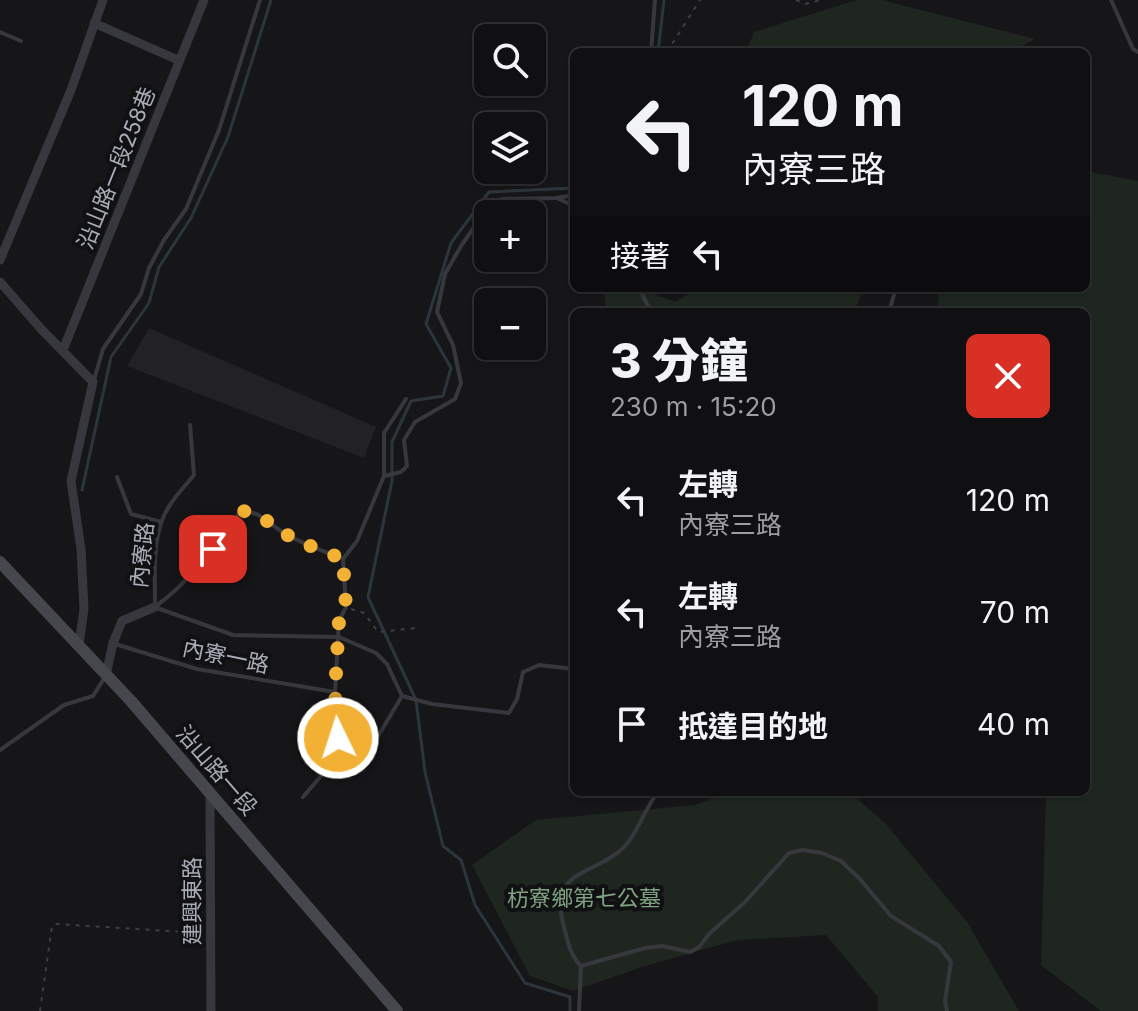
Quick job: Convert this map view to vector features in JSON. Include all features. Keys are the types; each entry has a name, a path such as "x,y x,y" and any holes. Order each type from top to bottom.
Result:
{"main road":[{"name":"沿山路一段","path":"0,562 210,791 397,1011"}],"street":[{"path":"0,260 71,90 103,0"},
{"name":"沿山路一段258巷","path":"63,350 204,0"},
{"path":"94,23 178,60"},
{"path":"0,282 93,382 71,481 81,549 84,609 79,645"},
{"name":"內寮路","path":"106,675 122,621 155,607"},
{"name":"建興東路","path":"210,791 211,1011"}],"lane":[{"path":"93,382 103,349 141,294 154,259 186,209 219,130 260,0"},
{"path":"651,48 655,0"},
{"path":"1111,0 1133,49 1138,52"},
{"path":"0,32 21,41"},
{"path":"384,476 407,466 404,440 415,422 455,399 461,383 453,345 437,312 445,274 461,246 491,203 503,199 570,196"},
{"path":"556,198 570,204"},
{"path":"303,797 327,769 338,738 335,692 339,621 346,607 343,559 357,541 384,476 384,433 406,399"},
{"name":"內寮路","path":"155,607 156,555 161,522 169,506 194,475 190,425"},
{"path":"117,477 131,514 161,522"},
{"path":"343,559 284,533 260,516 241,511 213,549 155,607 233,635 339,637 376,653 387,664 404,696 425,702 509,713 517,699 523,672 539,665 570,669"},
{"name":"內寮一路","path":"113,643 197,669 335,692"},
{"path":"0,750 64,705 93,696 106,675"},
{"path":"377,738 404,696"},
{"path":"579,1011 581,966 572,957 560,911 563,887 576,875 617,853 627,843 656,796"},
{"path":"581,966 645,948 662,946 690,952 745,902 789,853 802,850 822,853 841,861 891,916 939,946 951,962 945,1001 947,1011"}],"path":[{"path":"670,48 700,0"},
{"path":"796,0 805,4 821,0"},
{"path":"346,607 364,613 378,632 416,628"},
{"path":"40,1011 52,926 56,924 209,934"}],"shaded area":[{"path":"149,328 376,427 364,458 127,366"}],"green space":[{"path":"857,0 882,0 1035,39 1019,48 748,48 754,32"},
{"path":"1090,172 1138,181 1138,1011 1101,1011 1041,965 1046,796 1090,796 1090,308 938,308 939,292 1090,292"},
{"path":"604,292 649,292 675,302 691,292 862,292 856,308 606,308"},
{"name":"枋寮鄉第七公墓","path":"718,796 854,796 885,823 967,922 1019,1011 878,1011 878,997 826,935 738,940 645,966 573,991 530,976 472,865 536,820 696,805"}],"waterway":[{"path":"82,490 111,357 149,303 159,267 191,218 228,137 271,0"},
{"path":"658,48 664,0"},
{"path":"570,188 489,192 451,243 426,324 451,368 443,396 411,401 392,442 392,481 368,597 416,700 425,772 443,846 461,860 475,905 525,983 570,997 570,1011"}],"route":[{"path":"213,549 241,511 248,511 271,522 284,533 343,559 346,607 339,621 335,692 338,738"}]}
